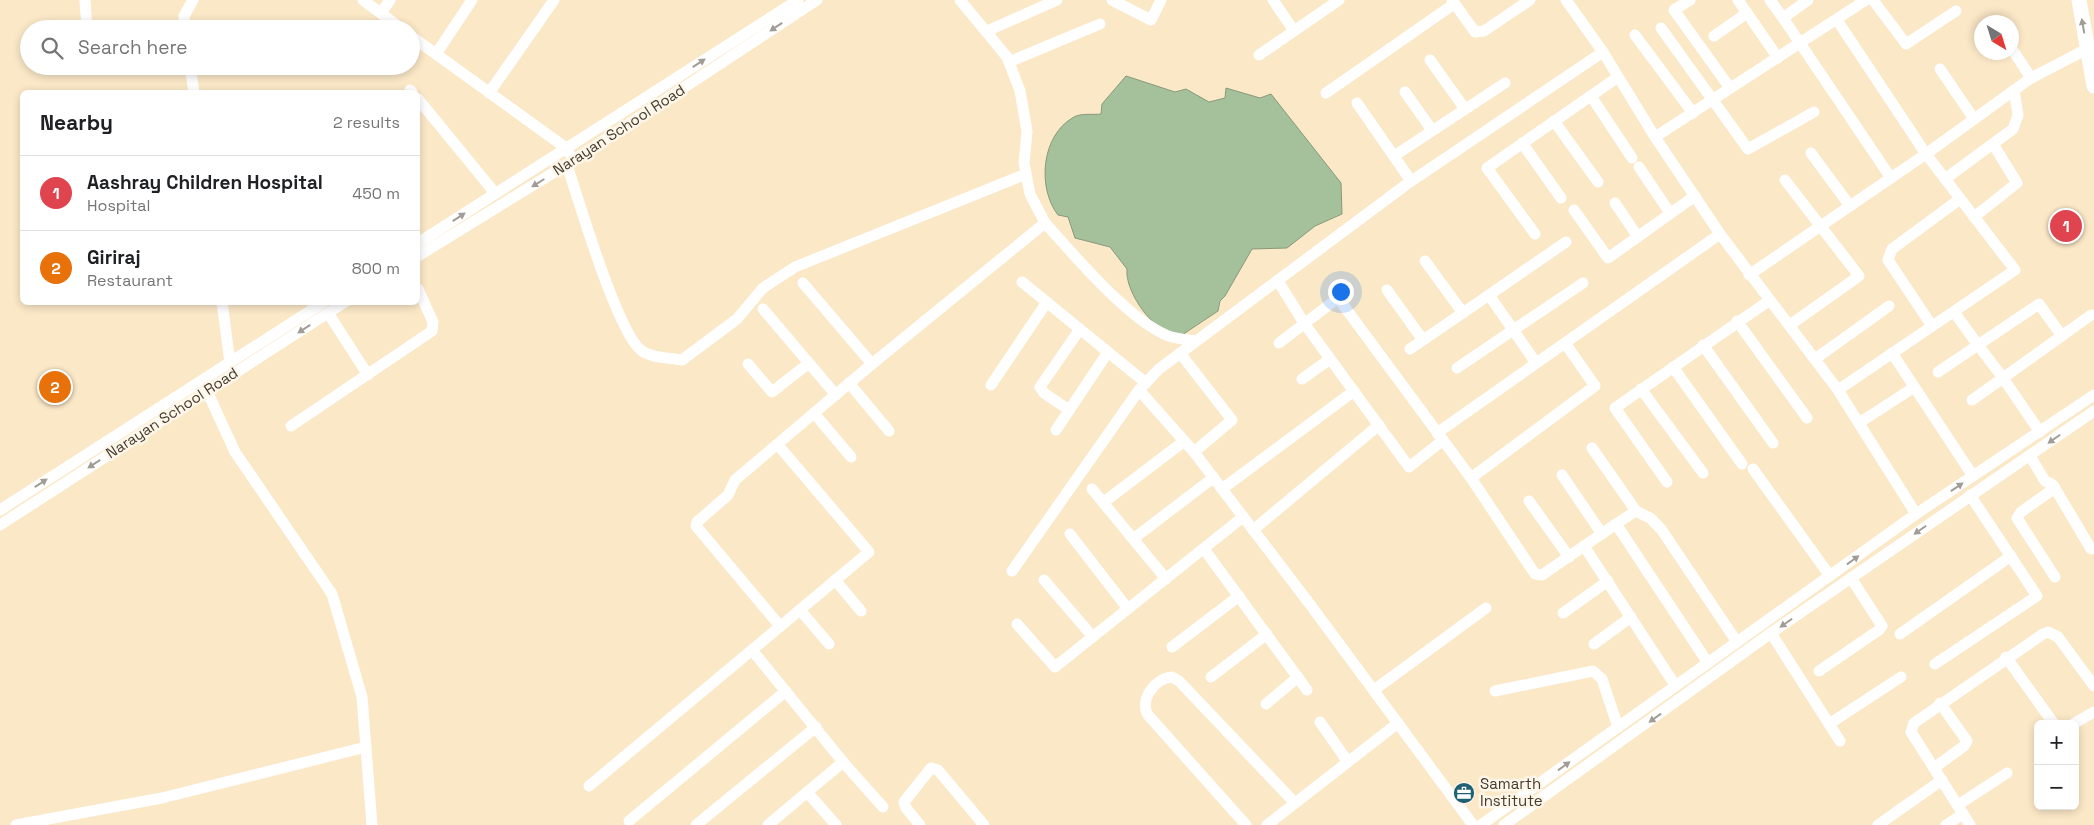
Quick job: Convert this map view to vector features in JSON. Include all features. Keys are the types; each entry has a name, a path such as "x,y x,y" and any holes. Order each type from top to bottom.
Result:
{"main road":[{"path":"2079,0 2094,86"}],"street":[{"path":"86,0 86,20"},
{"path":"184,20 184,16 193,0"},
{"path":"363,0 390,20"},
{"path":"381,13 390,0"},
{"path":"436,54 472,0"},
{"path":"489,93 554,0"},
{"path":"420,242 798,0"},
{"name":"Narayan School Road","path":"420,255 571,162 817,0"},
{"path":"960,0 987,31 1009,62 1020,91 1026,132 1024,163 1030,194 1044,224 1130,310 1166,335 1196,341"},
{"path":"987,31 1057,0"},
{"path":"1112,0 1151,20 1161,0"},
{"path":"1273,0 1294,31"},
{"path":"1259,55 1340,0"},
{"path":"1326,93 1453,2 1475,32 1484,31 1530,0"},
{"path":"1566,0 1603,52 1655,137 1720,234 1749,275 1790,325 1838,390 1916,514"},
{"path":"1690,0 1674,10 1730,88"},
{"path":"1738,0 1778,58"},
{"path":"1770,0 1891,178"},
{"path":"1655,137 1866,0"},
{"path":"1873,0 1906,44 1956,11"},
{"path":"1783,18 1800,2"},
{"path":"1714,36 1747,13"},
{"path":"1837,20 1926,154 2015,270 1838,390"},
{"path":"1009,62 1100,24"},
{"path":"1661,28 1714,99 1748,149 1814,112"},
{"path":"1635,36 1692,112"},
{"path":"420,42 566,148 596,253 622,321 634,344 646,354 682,360 737,319 763,288 795,267 1026,174"},
{"path":"1749,275 1926,154 2031,78 2087,49"},
{"path":"1012,571 1142,386 1159,369 1411,181 1603,52"},
{"path":"1430,60 1465,109"},
{"path":"2019,60 2031,78"},
{"path":"1940,69 1974,119"},
{"path":"191,75 194,90"},
{"path":"1535,234 1487,168 1618,77"},
{"path":"1394,156 1505,83"},
{"path":"1945,180 2013,129 2018,114 2014,90"},
{"path":"1405,92 1432,130"},
{"path":"1591,96 1670,213"},
{"path":"420,102 495,193"},
{"path":"1357,103 1411,181"},
{"path":"1554,121 1598,182"},
{"path":"1522,143 1561,198"},
{"path":"1974,217 2018,183 1993,144"},
{"path":"1812,153 1850,206"},
{"path":"1785,180 1859,276 1790,325"},
{"path":"1574,210 1608,258 1695,196"},
{"path":"1932,326 1888,260 1888,255 1892,249 1960,199"},
{"path":"1615,203 1638,236"},
{"path":"780,626 696,524 728,496 735,480 872,364 1044,224"},
{"path":"1278,281 1304,323 1409,467 1440,437 1536,363 1720,234"},
{"path":"1410,349 1566,242"},
{"path":"1425,261 1463,313"},
{"path":"1022,282 1108,352 1142,386 1374,690 1473,825"},
{"path":"803,283 872,364"},
{"path":"1457,368 1583,283"},
{"path":"1387,290 1423,340"},
{"path":"292,426 432,331 433,322 420,293"},
{"path":"1489,295 1536,363"},
{"path":"1278,343 1338,298 1471,478 1535,574 1542,575 1636,511"},
{"path":"1667,482 1615,408 1702,345 1770,300"},
{"path":"991,385 1047,302"},
{"path":"1938,372 2039,304 2062,336"},
{"path":"222,305 230,363"},
{"path":"1815,359 1889,306"},
{"path":"0,510 230,363 326,308 368,375"},
{"name":"Narayan School Road","path":"0,525 206,391 326,308"},
{"path":"763,309 836,395"},
{"path":"1954,312 2040,432"},
{"path":"1972,400 2091,315"},
{"path":"1737,321 1807,418"},
{"path":"1069,410 1044,393 1040,388 1080,329"},
{"path":"1471,478 1595,386 1565,344"},
{"path":"1702,345 1773,443"},
{"path":"1056,430 1108,352"},
{"path":"1180,353 1232,420 1194,452"},
{"path":"1892,354 1973,476"},
{"path":"1302,379 1330,359"},
{"path":"748,364 772,392 809,363"},
{"path":"1672,366 1830,576"},
{"path":"849,384 889,431"},
{"path":"1859,423 1913,388"},
{"path":"1641,389 1703,473"},
{"path":"206,391 235,452 332,594 362,697 372,825"},
{"path":"1222,489 1354,391"},
{"path":"1482,825 1916,514 2094,395"},
{"path":"1504,825 1771,634 2094,411"},
{"path":"814,413 851,457"},
{"path":"1253,530 1379,425"},
{"path":"1104,502 1183,442"},
{"path":"589,786 868,553 778,444"},
{"path":"1592,448 1636,511 1650,518 1661,529 1737,642"},
{"path":"2030,456 2045,481 2055,488 2091,549"},
{"path":"1562,475 1602,534"},
{"path":"1133,539 1214,478"},
{"path":"2055,488 2021,512 2017,518 2055,577"},
{"path":"1092,489 1166,579"},
{"path":"1935,664 2037,596 1970,495"},
{"path":"1529,501 1569,557"},
{"path":"1017,624 1055,667 1243,517"},
{"path":"1616,524 1708,663"},
{"path":"1070,534 1128,610"},
{"path":"1584,546 1676,685"},
{"path":"1204,549 1307,690"},
{"path":"1900,634 2011,556"},
{"path":"1819,671 1879,630 1882,626 1851,578"},
{"path":"835,580 861,611"},
{"path":"1044,580 1093,637"},
{"path":"1563,613 1608,581"},
{"path":"1172,647 1239,596"},
{"path":"1374,690 1486,608"},
{"path":"800,610 829,644"},
{"path":"1594,644 1631,617"},
{"path":"1970,825 1911,732 1911,726 1916,720 2037,636 2048,632 2054,634 2094,686"},
{"path":"1211,677 1267,634"},
{"path":"1771,634 1840,741"},
{"path":"752,650 883,807"},
{"path":"2006,657 2051,720"},
{"path":"1495,691 1593,672 1597,673 1602,679 1618,727"},
{"path":"1246,825 1148,715 1144,703 1146,697 1166,677 1179,681 1295,803"},
{"path":"1266,704 1298,677"},
{"path":"1829,724 1901,677"},
{"path":"628,821 786,691"},
{"path":"1934,768 1964,746 1967,741 1940,703"},
{"path":"2079,721 2094,712"},
{"path":"1320,722 1348,762"},
{"path":"1267,825 1398,723"},
{"path":"696,825 816,727"},
{"path":"16,825 162,798 366,747"},
{"path":"772,824 844,762"},
{"path":"920,825 906,808 904,802 931,768 938,770 984,825"},
{"path":"1946,825 1960,810 2007,773"},
{"path":"1878,825 1942,780"},
{"path":"807,792 836,825"}],"shaded area":[{"path":"1126,76 1175,92 1186,89 1209,102 1225,98 1226,88 1260,98 1271,94 1341,183 1342,214 1315,226 1287,248 1252,249 1225,296 1220,301 1218,311 1182,335 1167,332 1145,314 1130,286 1127,269 1110,247 1075,238 1068,217 1058,215 1051,204 1047,191 1046,163 1049,149 1055,136 1063,125 1074,117 1101,114 1102,104"}],"place":[{"name":"Aashray Children Hospital","path":"2066,226"},
{"name":"Giriraj","path":"55,387"},
{"name":"Samarth Institute","path":"1464,793"}]}
